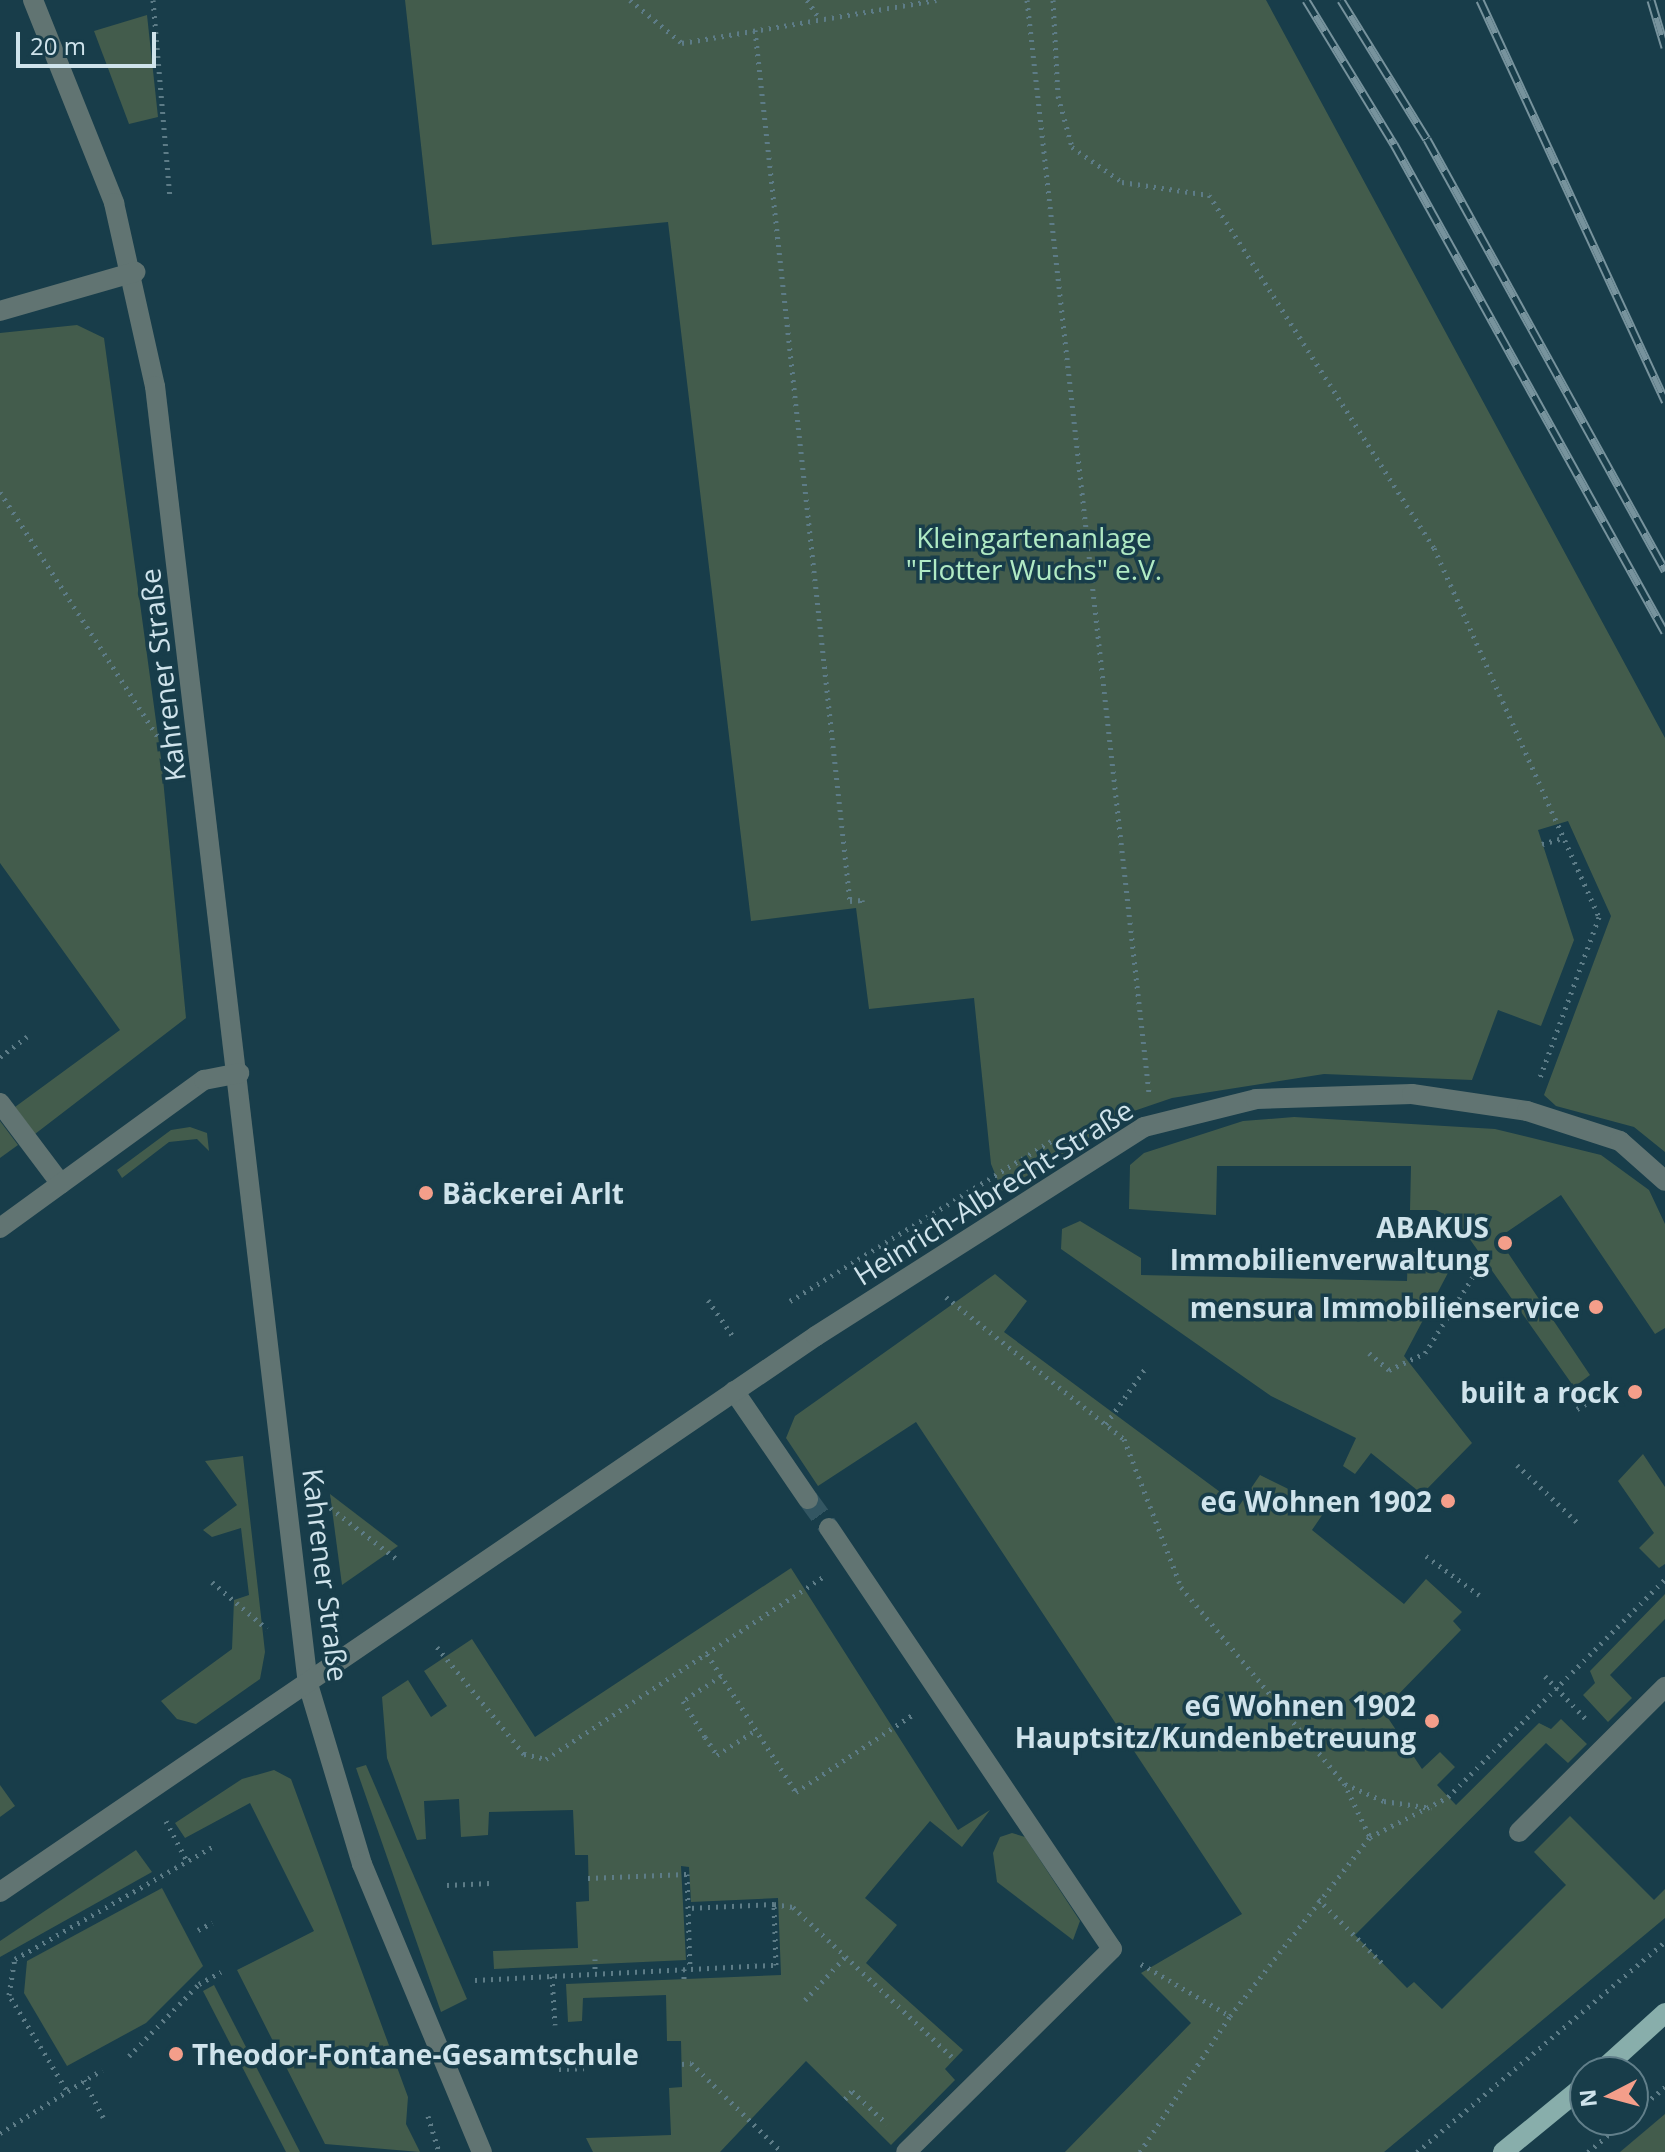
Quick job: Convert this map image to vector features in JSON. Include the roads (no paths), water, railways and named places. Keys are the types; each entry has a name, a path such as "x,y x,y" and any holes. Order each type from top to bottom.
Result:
{"main road":[{"path":"1618,2056 1665,2013"},
{"path":"1503,2152 1569,2098"}],"street":[{"name":"Kahrener Straße","path":"33,0 96,146 135,272 239,1073 308,1684 362,1864 482,2152"},
{"path":"0,311 135,272"},
{"path":"0,1228 204,1080 239,1073"},
{"name":"Heinrich-Albrecht-Straße","path":"0,1892 734,1391 1144,1127 1256,1099 1412,1094 1527,1111 1620,1141 1665,1181"},
{"path":"0,1103 61,1184"},
{"path":"734,1391 808,1499"},
{"path":"829,1528 1112,1949 908,2150"},
{"path":"1519,1832 1665,1687"}],"tunnel":[{"path":"808,1499 829,1528"}],"railway":[{"path":"1306,0 1394,144 1665,632"},
{"path":"1341,0 1427,139 1665,571"},
{"path":"1480,0 1665,401"},
{"path":"1651,0 1665,47"}],"place":[{"name":"Bäckerei Arlt","path":"426,1193"},
{"name":"ABAKUS Immobilienverwaltung","path":"1505,1243"},
{"name":"mensura Immobilienservice","path":"1596,1307"},
{"name":"built a rock","path":"1635,1392"},
{"name":"eG Wohnen 1902","path":"1448,1501"},
{"name":"eG Wohnen 1902 Hauptsitz/Kundenbetreuung","path":"1432,1721"},
{"name":"Theodor-Fontane-Gesamtschule","path":"176,2054"}],"park label":[{"name":"Kleingartenanlage \"Flotter Wuchs\" e.V.","path":"1034,553"}]}
